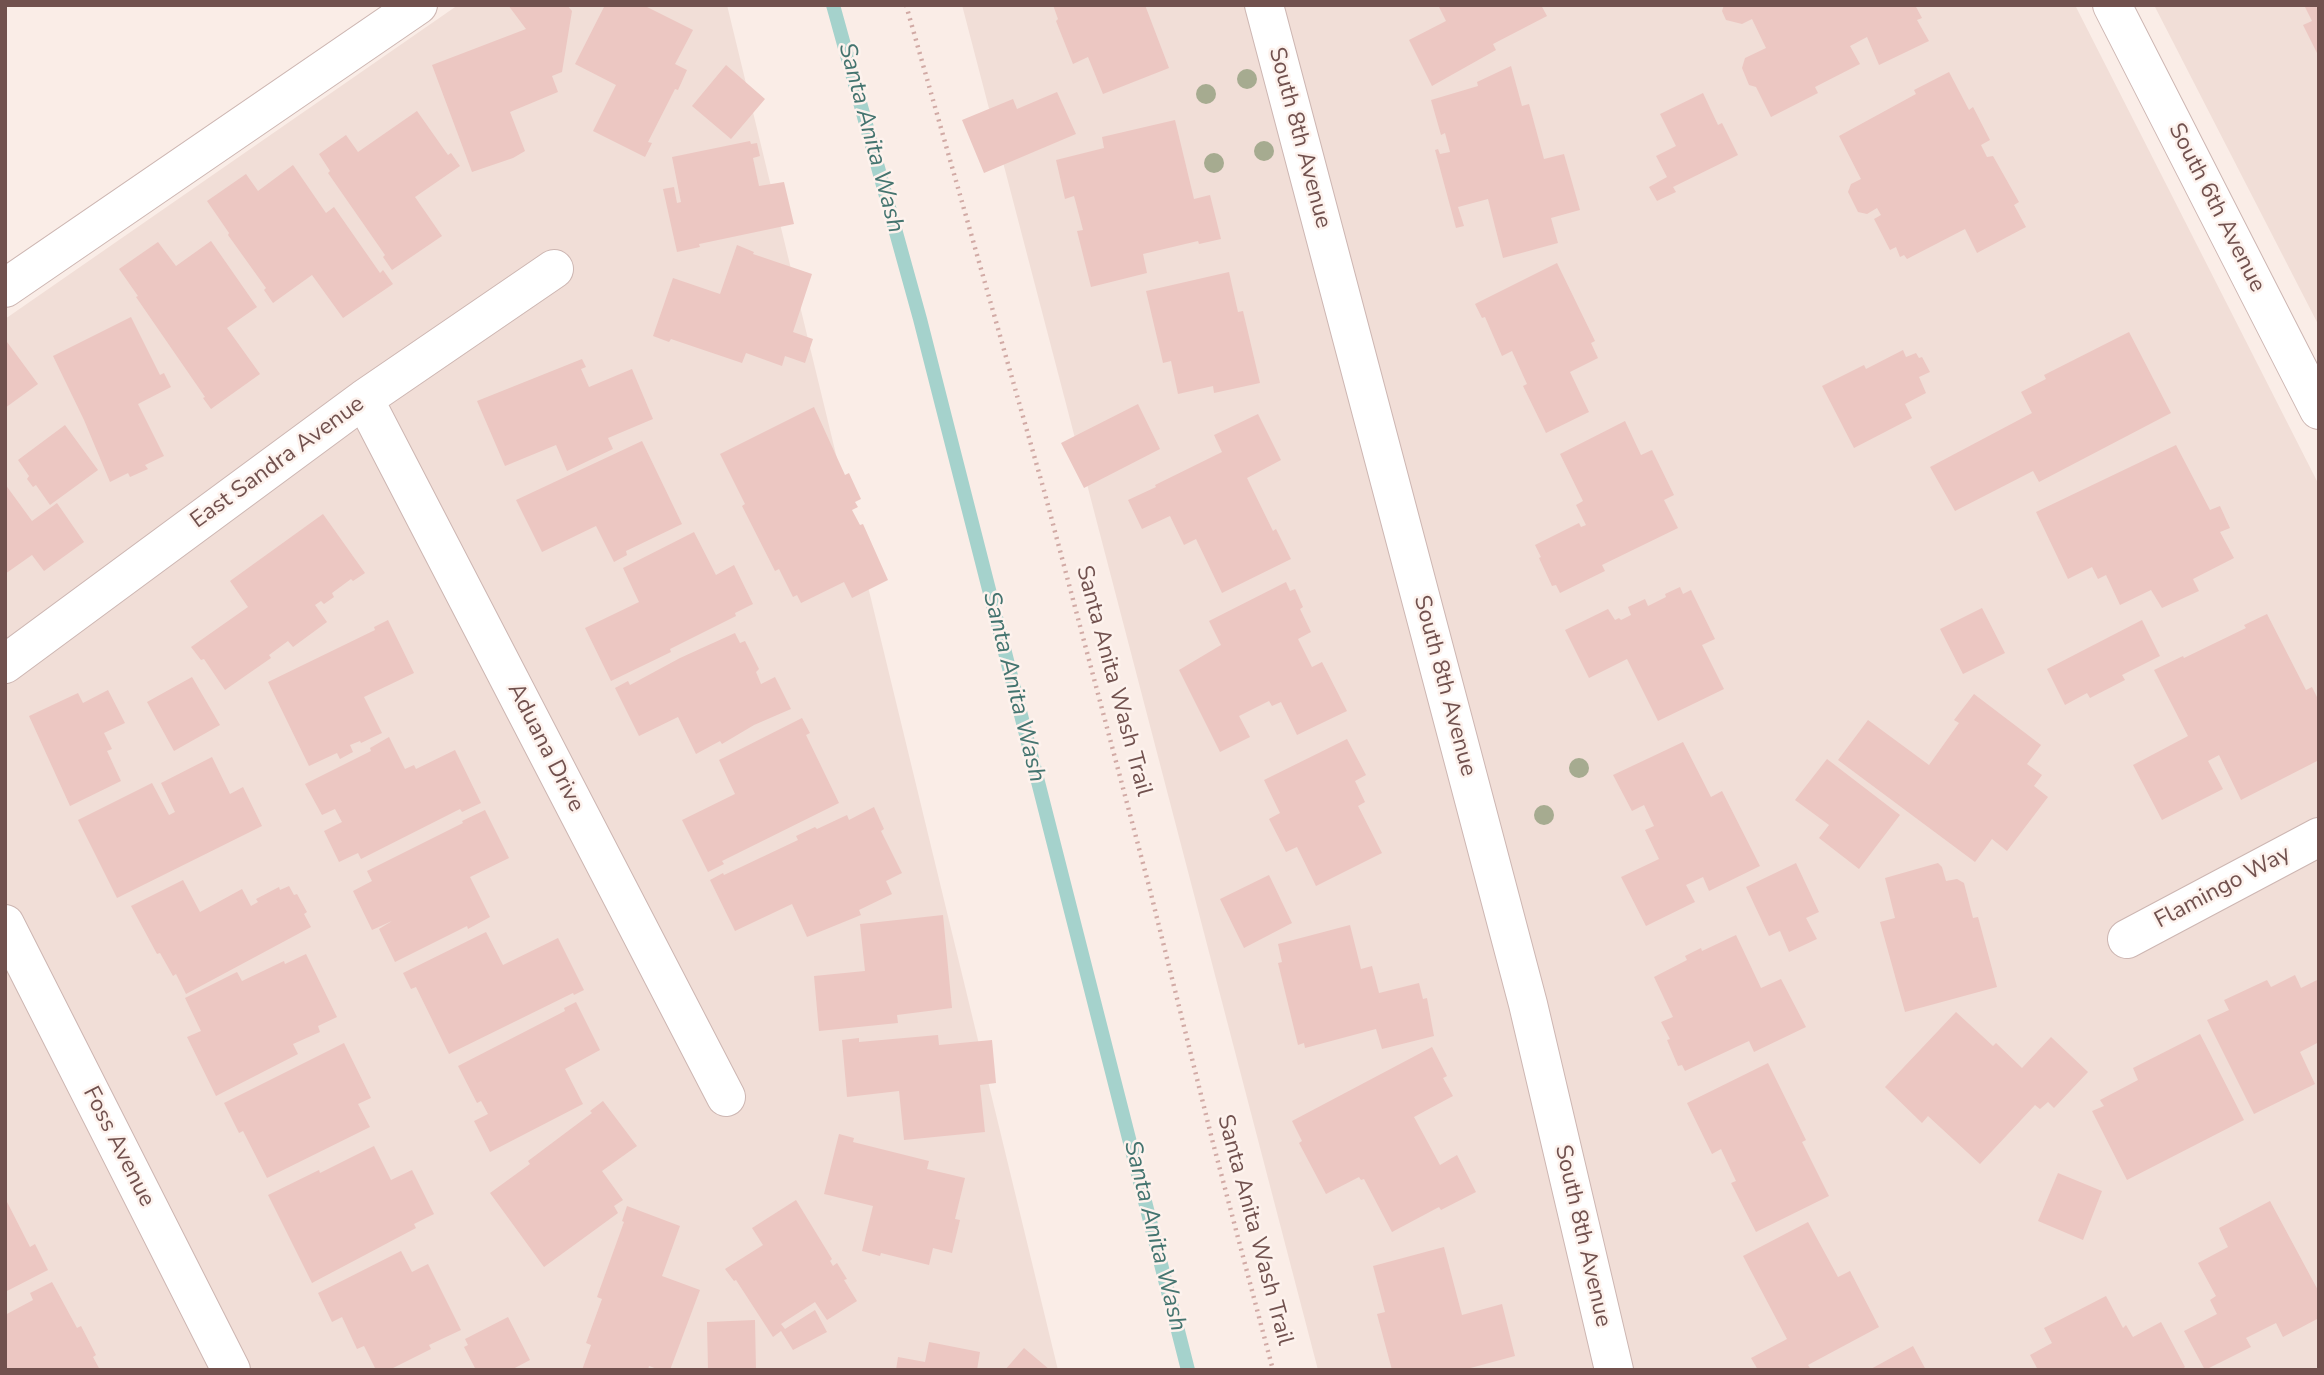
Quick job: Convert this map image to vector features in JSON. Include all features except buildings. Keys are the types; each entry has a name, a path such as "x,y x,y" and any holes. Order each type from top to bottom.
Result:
{"street":[{"path":"5,288 418,5"},
{"name":"South 8th Avenue","path":"1265,5 1528,1004 1614,1370"},
{"name":"South 6th Avenue","path":"2112,5 2319,410"},
{"name":"East Sandra Avenue","path":"5,664 364,399 554,269"},
{"name":"Aduana Drive","path":"364,399 726,1097"},
{"name":"Flamingo Way","path":"2127,939 2319,837"},
{"name":"Foss Avenue","path":"5,924 231,1370"}],"path":[{"name":"Santa Anita Wash Trail","path":"906,5 1049,508 1273,1370"}],"shaded area":[{"path":"458,5 727,5 1058,1370 5,1370 5,319"},
{"path":"962,5 2075,5 2319,485 2319,1370 1318,1370"},
{"path":"2154,5 2319,5 2319,326"}],"waterway":[{"name":"Santa Anita Wash","path":"833,5 920,319 1188,1370"}]}
